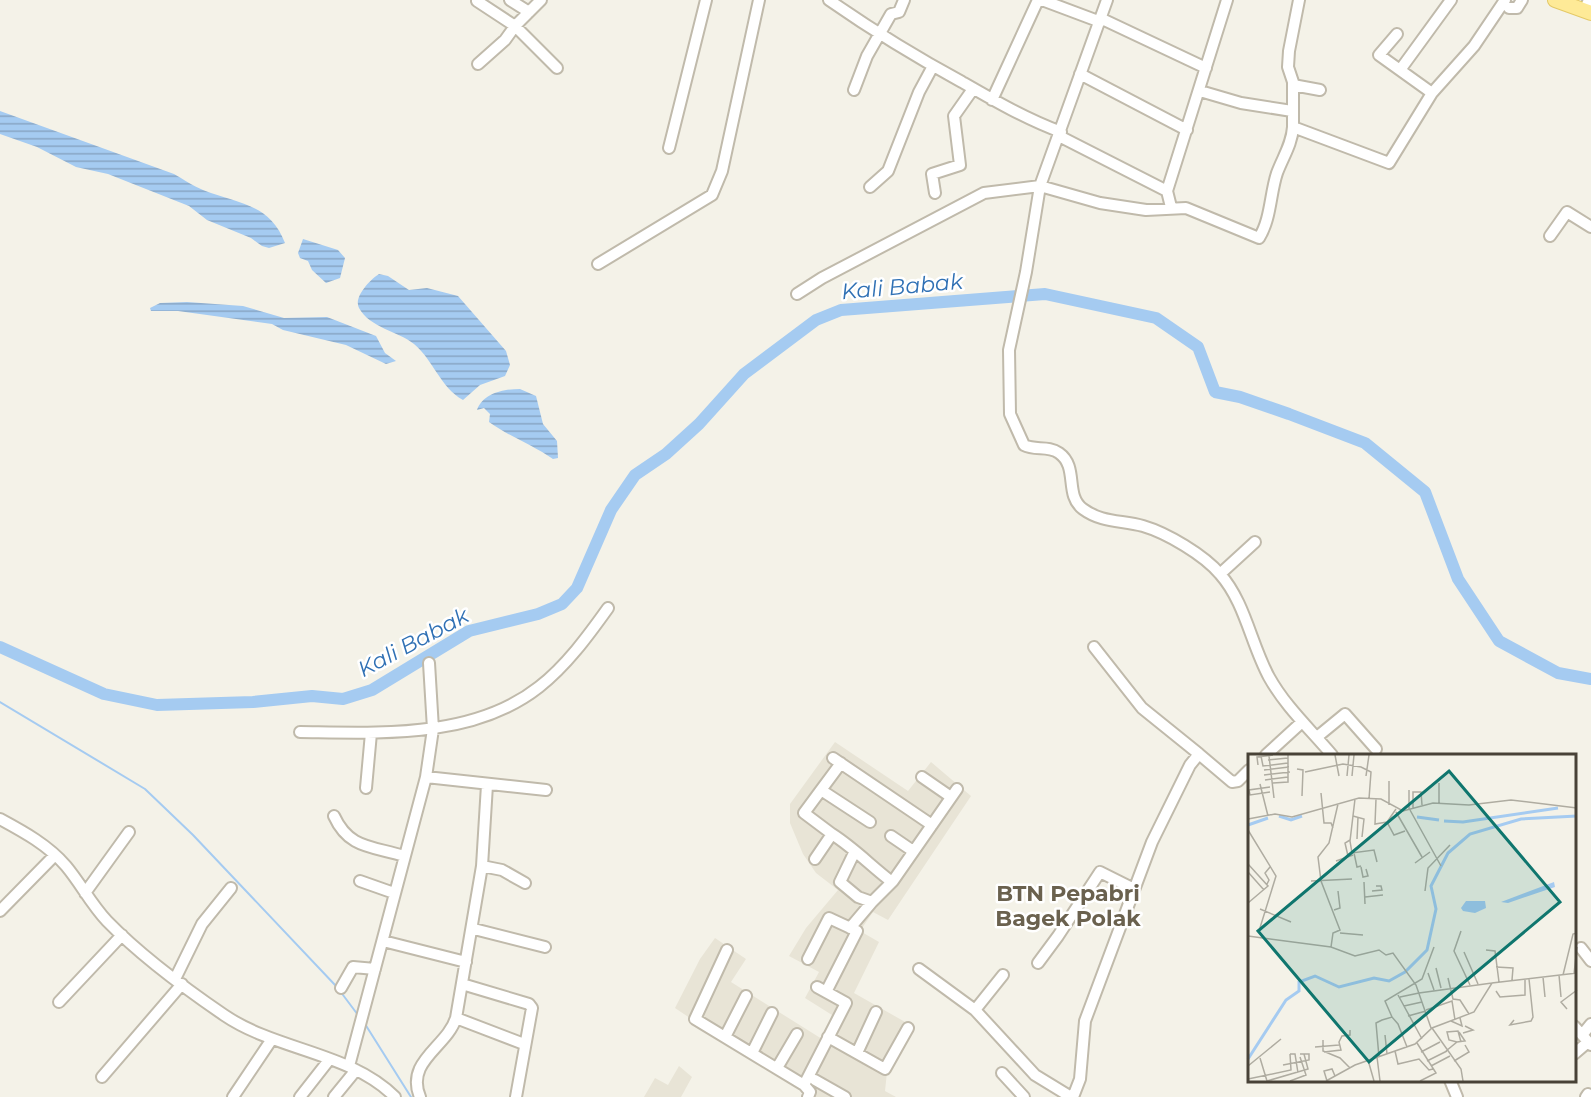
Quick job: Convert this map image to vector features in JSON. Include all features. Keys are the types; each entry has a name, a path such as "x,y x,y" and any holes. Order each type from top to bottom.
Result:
{"main road":[{"path":"1555,0 1588,8"}],"street":[{"path":"510,0 529,12"},
{"path":"478,64 541,0"},
{"path":"669,148 706,0"},
{"path":"598,264 712,195 724,160 759,0"},
{"path":"829,0 878,34 992,100 1167,191"},
{"path":"854,90 878,34 891,14 899,12 904,0"},
{"path":"992,100 1040,0 1099,20 1206,68"},
{"path":"1107,0 1040,186 1026,272 1009,350 1010,414 1022,443 1030,448 1053,450 1064,458 1070,468 1075,502 1082,508 1109,522 1140,526 1163,534 1220,574 1237,602 1270,678 1302,722 1331,754"},
{"path":"1171,207 1167,191 1227,0"},
{"path":"797,294 984,193 1040,186 1100,203 1135,208 1171,207 1195,210 1259,238 1268,216 1277,174 1290,145 1293,127 1293,85 1288,67 1299,0"},
{"path":"1400,70 1451,0"},
{"path":"1293,127 1390,163 1432,93 1474,46 1507,4 1517,8 1522,0"},
{"path":"477,1 515,26 557,68"},
{"path":"1397,34 1379,55 1432,93"},
{"path":"870,187 888,171 919,92 933,66"},
{"path":"1080,74 1187,130"},
{"path":"1293,85 1320,90"},
{"path":"935,193 932,174 960,165 954,117 973,88"},
{"path":"1200,91 1240,103 1292,111"},
{"path":"1550,236 1567,212 1591,227"},
{"path":"1220,574 1255,543"},
{"path":"300,732 371,733 433,729 501,709 532,692 580,646 608,608"},
{"path":"1094,647 1142,708 1232,782 1238,781 1248,772"},
{"path":"334,1097 352,1068 394,893 426,777 433,729 429,663"},
{"path":"1317,737 1346,714 1377,749"},
{"path":"1267,754 1302,722"},
{"path":"366,789 371,733"},
{"path":"919,969 975,1010 1030,1070 1072,1097 1080,1079 1083,1029 1134,889 1170,802 1199,754"},
{"path":"892,882 804,813 837,760 932,825"},
{"path":"426,777 546,790"},
{"path":"850,928 892,882 954,793 921,777"},
{"path":"420,1097 416,1082 419,1070 436,1044 452,1030 456,1018 474,929 482,866 487,785"},
{"path":"820,790 870,822"},
{"path":"334,816 341,830 350,840 404,856"},
{"path":"0,819 38,841 55,855 122,935 232,1021 272,1039 352,1068 395,1097"},
{"path":"85,893 129,832"},
{"path":"815,859 832,834"},
{"path":"891,836 913,852"},
{"path":"855,851 840,882 858,897 873,902"},
{"path":"0,911 55,855"},
{"path":"482,866 502,870 525,883"},
{"path":"1038,963 1100,872 1134,889"},
{"path":"360,881 394,893"},
{"path":"102,1077 178,981 202,924 231,888"},
{"path":"808,959 829,918 856,931 821,989 846,1003 828,1037 810,1083 808,1097"},
{"path":"474,929 545,947"},
{"path":"59,1002 122,935"},
{"path":"382,941 466,962"},
{"path":"1581,948 1591,961"},
{"path":"727,950 695,1019 777,1068 843,1096"},
{"path":"341,988 353,966 375,969"},
{"path":"975,1010 1003,975"},
{"path":"462,984 530,1005 532,1012 524,1044 516,1097"},
{"path":"725,1037 746,996"},
{"path":"857,1053 876,1012"},
{"path":"752,1053 772,1013"},
{"path":"456,1018 524,1044"},
{"path":"1576,1052 1591,1024"},
{"path":"828,1037 885,1069 908,1028"},
{"path":"777,1068 797,1034"},
{"path":"233,1097 272,1039"},
{"path":"300,1097 329,1060"},
{"path":"1002,1073 1024,1097"},
{"path":"1451,1082 1457,1097"}],"shaded area":[{"path":"835,742 908,791 931,762 971,796 888,920 873,912 860,931 879,942 854,993 914,1027 887,1072 885,1091 896,1097 804,1097 806,1091 757,1063 675,1008 700,959 715,938 746,959 731,982 822,1039 832,1015 805,998 819,972 789,956 806,928 838,890 816,873 803,854 790,823 790,804"},
{"path":"679,1066 692,1077 681,1097 644,1097 655,1078 668,1085"}],"water":[{"path":"0,111 174,174 203,190 252,207 271,220 285,243 269,248 262,246 251,238 207,220 189,206 108,174 76,167 37,147 0,134"},
{"path":"303,239 338,250 345,258 340,278 326,283 312,270 308,261 300,258 298,253"},
{"path":"379,274 388,276 409,290 427,288 458,296 506,351 510,365 505,376 480,385 463,400 455,395 414,344 377,325 359,308 358,299 368,284"},
{"path":"187,302 243,306 284,318 327,317 376,336 385,353 396,361 386,364 346,345 283,330 272,324 178,311 151,311 150,308 160,303"},
{"path":"520,389 536,396 543,424 557,441 558,458 553,459 489,422 490,414 484,408 477,410 484,400 495,393"}],"waterway":[{"name":"Kali Babak","path":"0,647 104,694 157,705 253,702 312,696 343,699 372,690 469,631 538,614 562,604 577,588 611,510 635,475 666,454 699,424 744,374 816,320 841,310 1045,294 1156,318 1198,347 1215,392 1240,397 1365,443 1425,492 1458,579 1499,641 1558,673 1591,679"},
{"path":"0,702 145,789 193,835 336,986"},
{"path":"340,991 358,1015"},
{"path":"365,1024 411,1097"}],"district":[{"name":"BTN Pepabri Bagek Polak","path":"1068,906"}]}
